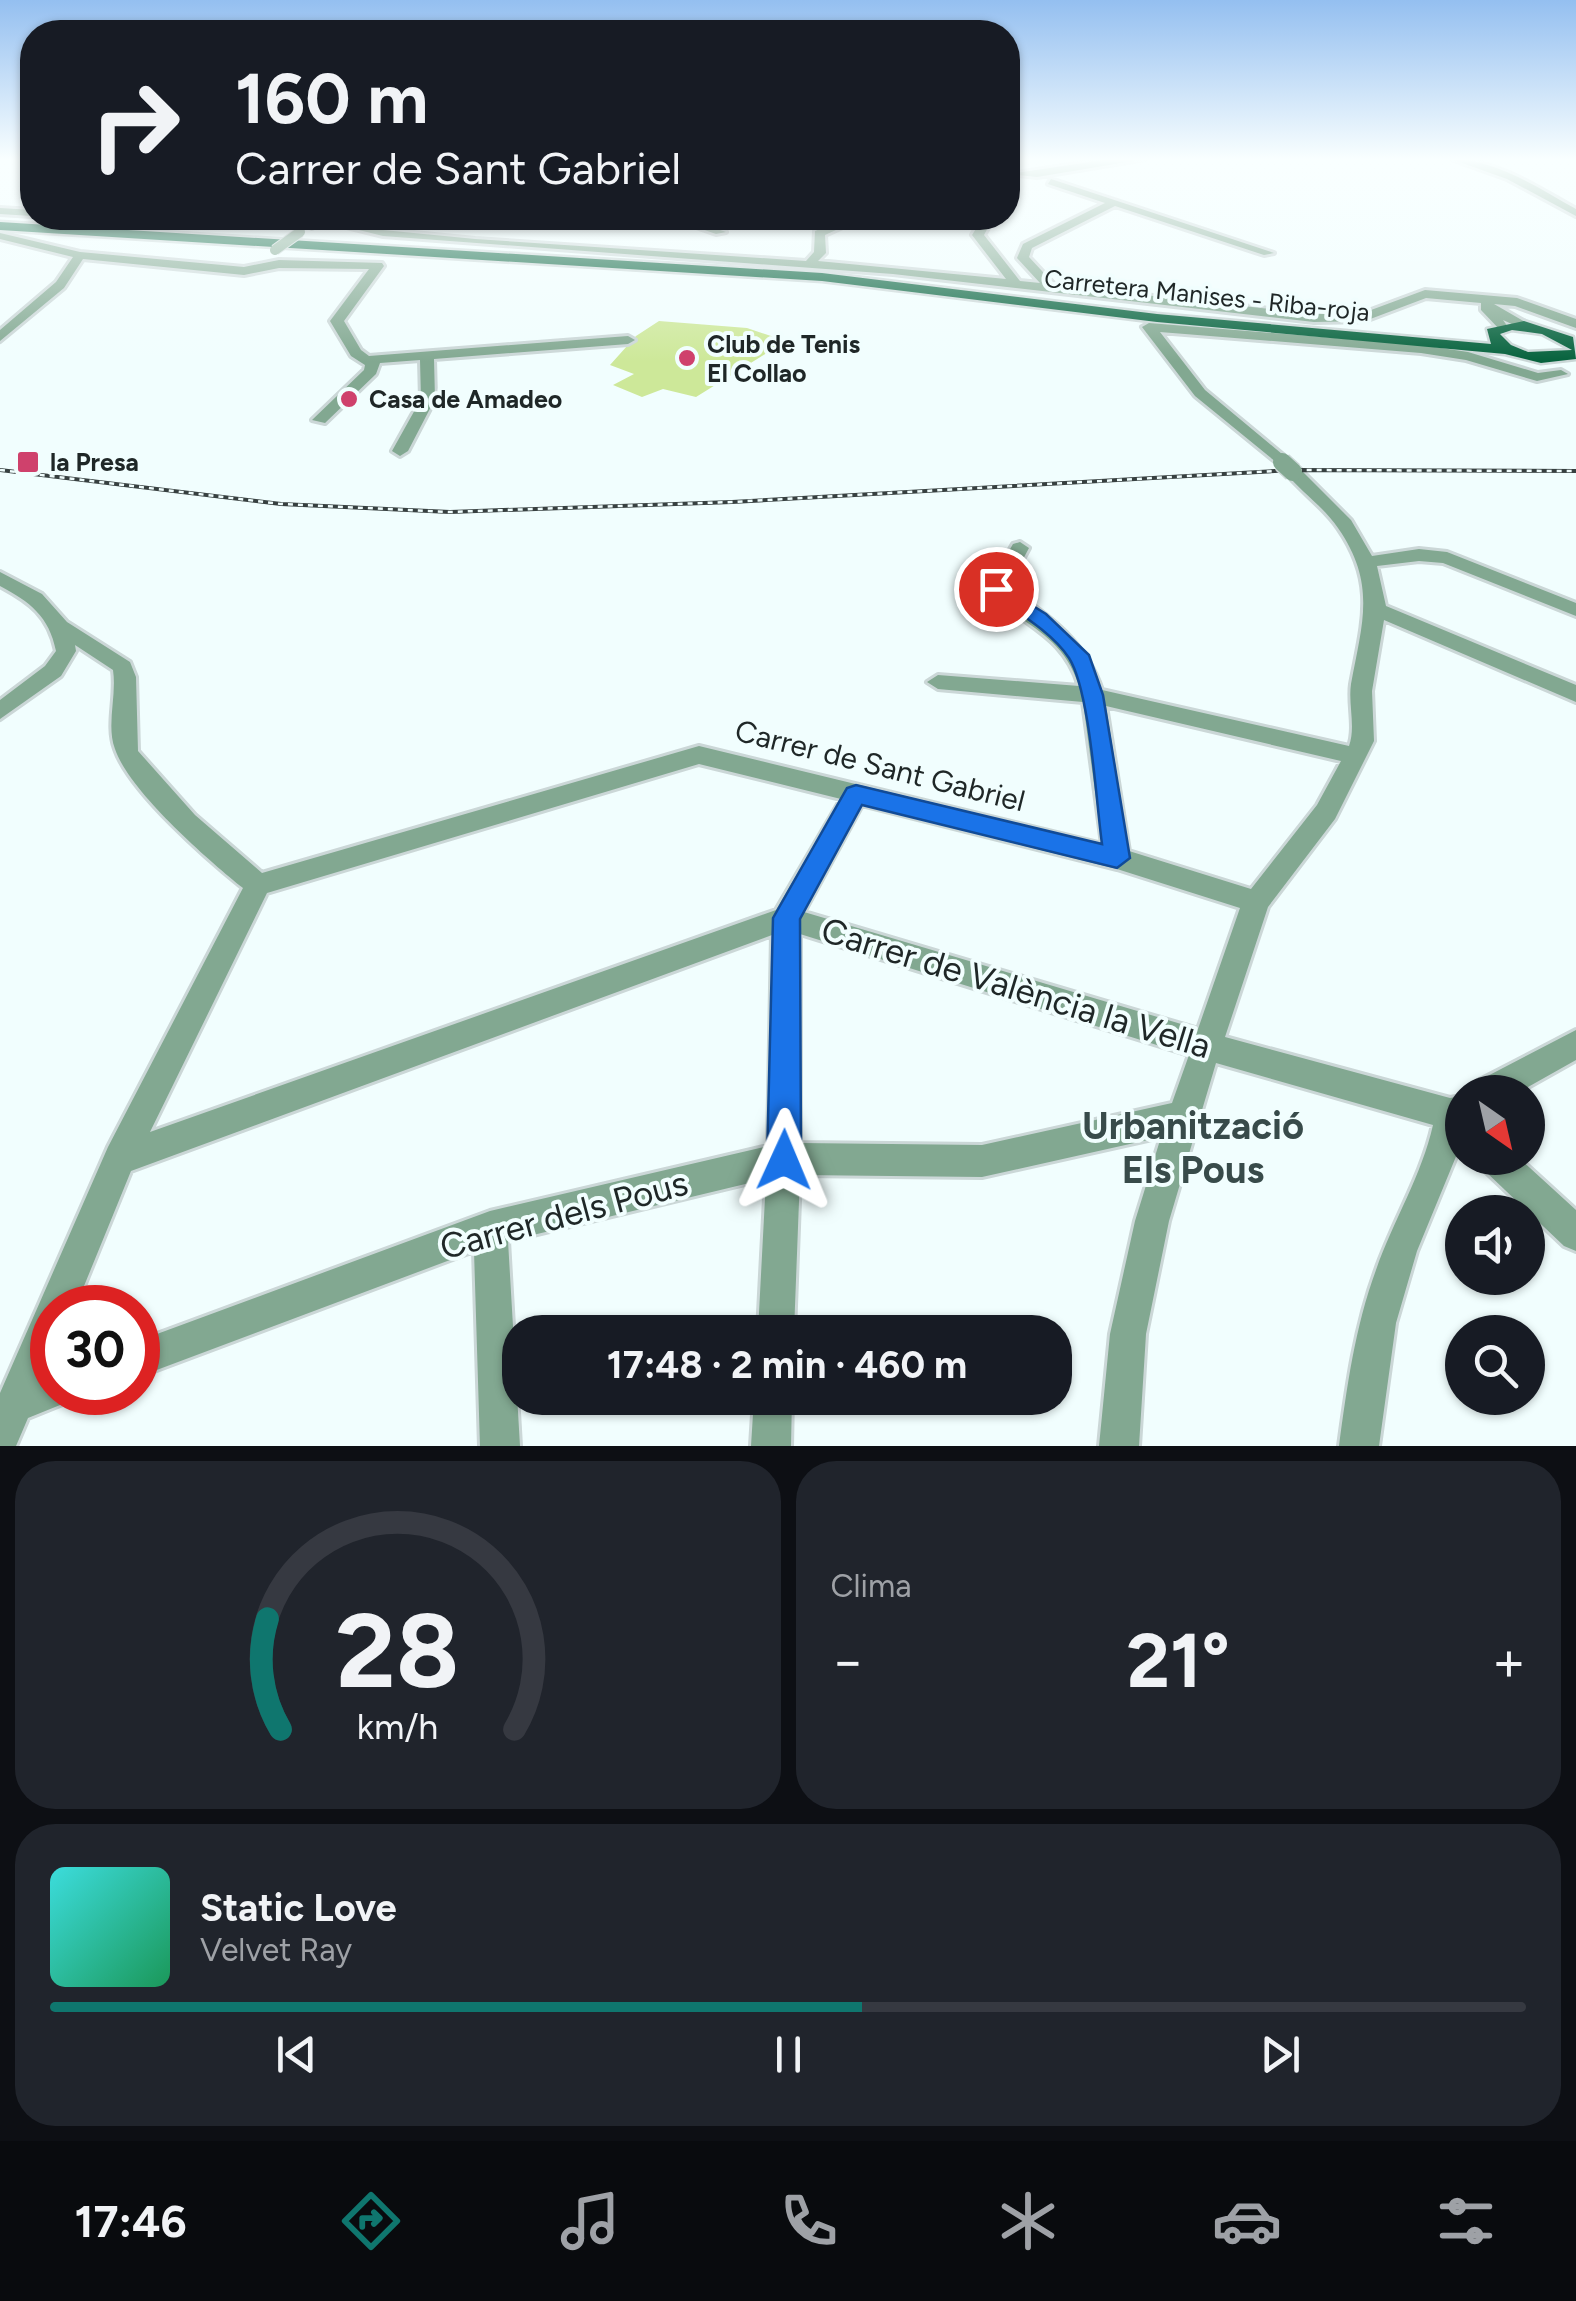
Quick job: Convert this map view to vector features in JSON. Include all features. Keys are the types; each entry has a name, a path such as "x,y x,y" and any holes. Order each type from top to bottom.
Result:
{"main road":[{"name":"Carretera Manises - Riba-roja","path":"109,230 822,276 1190,322 1511,350 1570,362"},
{"name":"Carretera Manises - Riba-roja","path":"118,230 824,272 1287,326 1462,336 1527,327 1568,337"},
{"path":"1497,329 1499,344 1511,350"},
{"path":"1568,337 1570,362"}],"street":[{"path":"1054,290 1023,258 1028,246 1067,226"},
{"path":"1186,226 1268,253"},
{"path":"247,275 237,265 271,252 296,230"},
{"path":"372,230 474,242 810,262 1344,319 1382,313 1425,294 1487,304 1516,302 1576,324"},
{"path":"714,230 720,232"},
{"path":"810,262 820,254 820,233 828,230"},
{"path":"981,230 978,235 1018,286"},
{"path":"0,236 80,255 247,275 279,264 378,266 337,321 347,341 372,364 371,371 320,420"},
{"path":"271,252 281,258 279,264"},
{"path":"0,337 72,272 80,255"},
{"path":"1487,304 1497,329"},
{"path":"1487,304 1527,327"},
{"path":"0,320 38,305"},
{"path":"1119,1446 1128,1334 1152,1222 1182,1116 1210,1047 1256,902 1326,812 1364,741 1361,691 1376,609 1366,562 1345,524 1288,467 1200,393 1172,362 1149,327 1421,349 1468,356 1538,378 1570,362"},
{"path":"366,360 628,340"},
{"path":"400,451 428,399 427,356"},
{"path":"1020,548 996,589 1039,619 1078,655 1092,695 1117,858"},
{"path":"1366,562 1418,555 1447,558 1576,610"},
{"path":"0,578 41,597 62,628 123,667 128,688 125,748 137,768 250,879 67,1285"},
{"path":"1376,609 1576,694"},
{"path":"0,710 38,685 62,660 66,651 62,628"},
{"path":"938,682 1092,695 1356,756"},
{"name":"Carrer de Sant Gabriel","path":"250,879 699,755 1117,858 1256,902"},
{"path":"777,1315 784,1160 786,918 856,794"},
{"name":"Carrer de València la Vella","path":"120,1160 786,918 1210,1047 1445,1112"},
{"path":"1520,1075 1576,1044"},
{"name":"Carrer dels Pous","path":"160,1351 490,1228 784,1160 982,1161 1182,1116"},
{"path":"1359,1446 1371,1340 1399,1253 1445,1144"},
{"path":"1514,1175 1576,1234"},
{"path":"490,1228 500,1446"},
{"path":"8,1421 30,1370"},
{"path":"8,1421 30,1406"},
{"path":"771,1446 772,1415"}],"green space":[{"name":"Club de Tenis El Collao","path":"659,321 747,328 786,341 696,397 663,389 642,397 613,385 634,374 610,365 636,336"}],"railway":[{"path":"0,470 281,504 450,512 732,502 1294,470 1576,471"}],"place":[{"name":"Club de Tenis El Collao","path":"687,358"},
{"name":"Casa de Amadeo","path":"349,399"},
{"name":"la Presa","path":"28,462"}],"district":[{"name":"Urbanització Els Pous","path":"1193,1148"}],"route":[{"path":"784,1160 786,918 856,794 1117,858 1092,695 1078,655 1039,619 996,589"}]}
